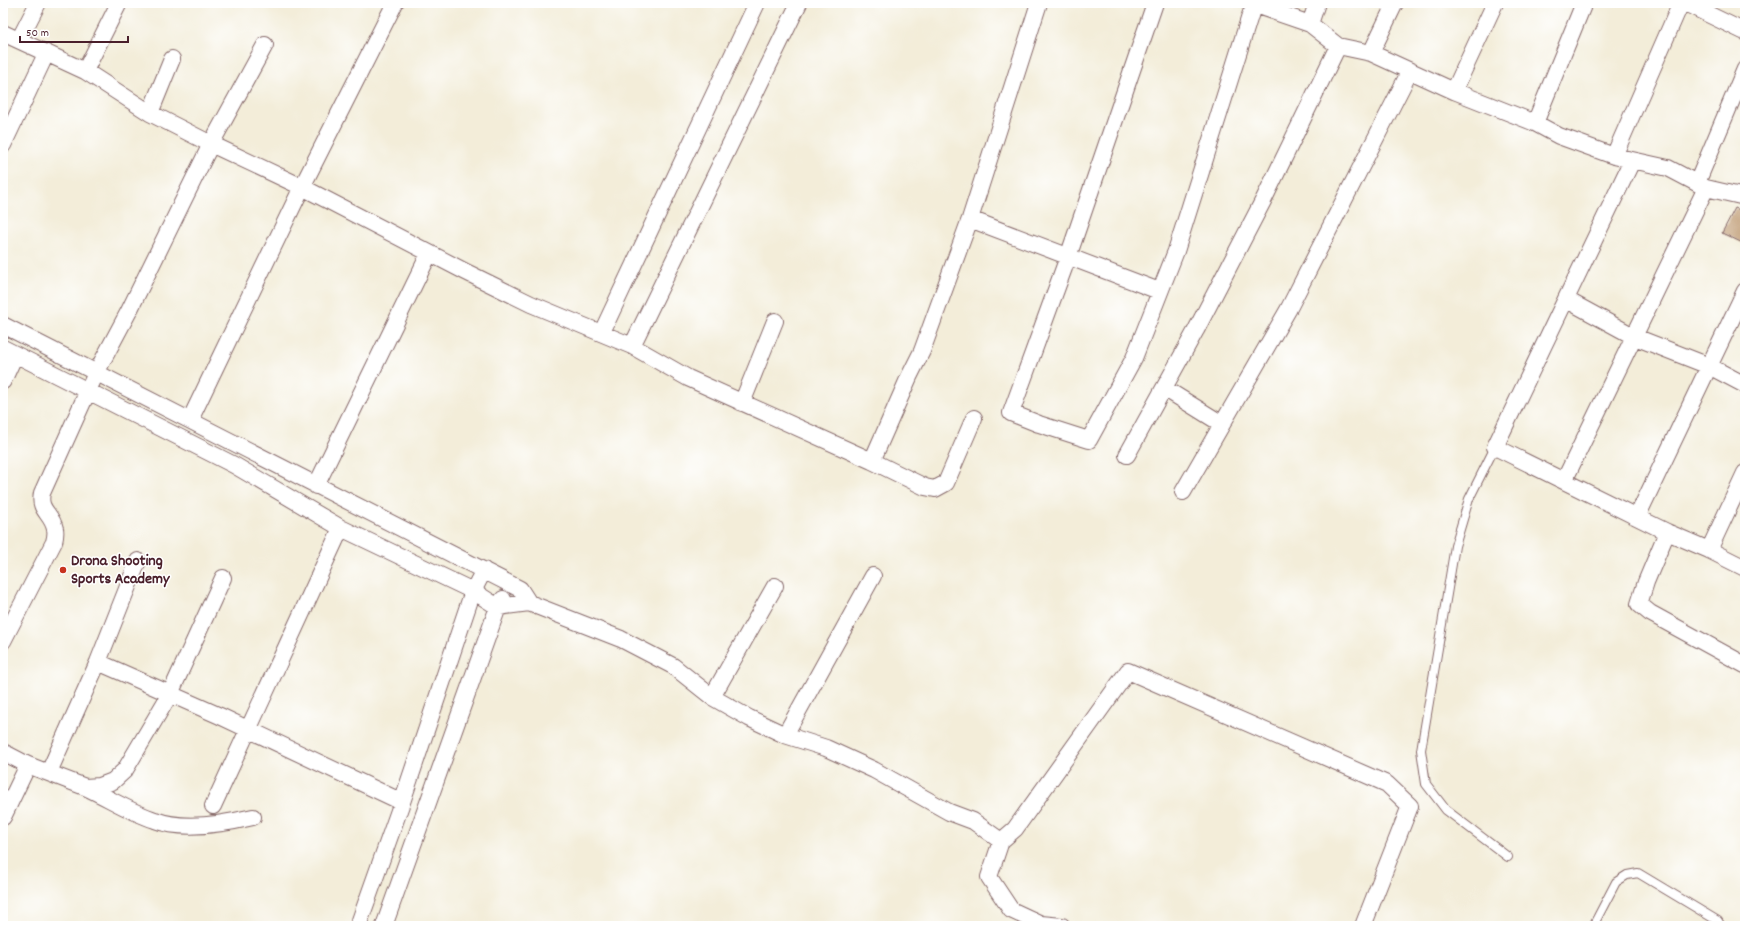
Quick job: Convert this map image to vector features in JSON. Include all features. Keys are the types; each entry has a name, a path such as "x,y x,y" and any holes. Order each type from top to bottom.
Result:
{"street":[{"path":"19,40 38,3"},
{"path":"85,71 120,3"},
{"path":"190,420 302,186 395,3"},
{"path":"602,332 757,3"},
{"path":"632,346 799,3"},
{"path":"872,461 922,351 970,219 1039,3"},
{"path":"1155,3 1068,257 1011,413 1039,424 1089,440 1134,358 1159,291 1176,251 1252,3 1310,24 1338,46 1371,53 1454,91 1535,123 1559,136 1614,156 1668,168 1701,185 1745,197"},
{"path":"1310,24 1317,3"},
{"path":"1371,53 1395,3"},
{"path":"1454,91 1495,3"},
{"path":"1535,123 1584,3"},
{"path":"1614,156 1681,3"},
{"path":"1685,3 1745,32"},
{"path":"3,33 85,71 150,113 211,144 302,186 429,254 531,304 602,332 632,346 688,378 872,461 925,487 935,489 946,483 974,418"},
{"path":"3,641 54,542 56,530 52,518 42,508 41,499 87,392 143,284 211,144 265,45"},
{"path":"1126,455 1164,388 1264,200 1338,46"},
{"path":"3,146 46,54"},
{"path":"150,113 172,59"},
{"path":"1564,481 1635,337 1701,185 1745,69"},
{"path":"1183,492 1288,310 1410,71"},
{"path":"1632,161 1496,447 1667,532 1709,550 1745,568"},
{"path":"970,219 1159,291"},
{"path":"316,486 429,254"},
{"path":"1637,517 1745,291"},
{"path":"1567,300 1635,337 1709,366 1745,385"},
{"path":"742,403 775,321"},
{"path":"3,325 316,486 511,584 520,589 529,603"},
{"path":"3,381 9,351 234,466 341,528 473,591 498,607 529,603 621,639 667,662 712,698 749,718 785,735 826,748 874,770 949,812 973,822 1001,841"},
{"path":"1164,388 1222,424"},
{"path":"1709,550 1745,473"},
{"path":"213,806 341,528"},
{"path":"1667,532 1646,582 1639,604 1650,613 1745,665"},
{"path":"49,772 98,662 138,561"},
{"path":"358,926 402,802 473,591 484,570"},
{"path":"785,735 873,576"},
{"path":"85,787 106,784 113,781 125,770 170,694 223,578"},
{"path":"384,926 498,607 511,584"},
{"path":"712,698 775,586"},
{"path":"98,662 248,729 402,802"},
{"path":"1062,926 1041,924 1011,910 990,877 1001,841 1015,829 1128,671 1387,784 1410,806 1363,926"},
{"path":"3,752 28,765 85,787 138,814 156,821 173,825 232,822 253,817"},
{"path":"3,817 28,765"}],"lane":[{"path":"1496,447 1469,499 1455,546 1421,750 1426,784 1446,810 1508,857"},
{"path":"1593,926 1616,882 1627,875 1638,873 1718,921 1721,926"}],"building":[{"path":"1735,208 1745,212 1745,244 1722,233"}],"place":[{"name":"Drona Shooting Sports Academy","path":"63,570"}]}
